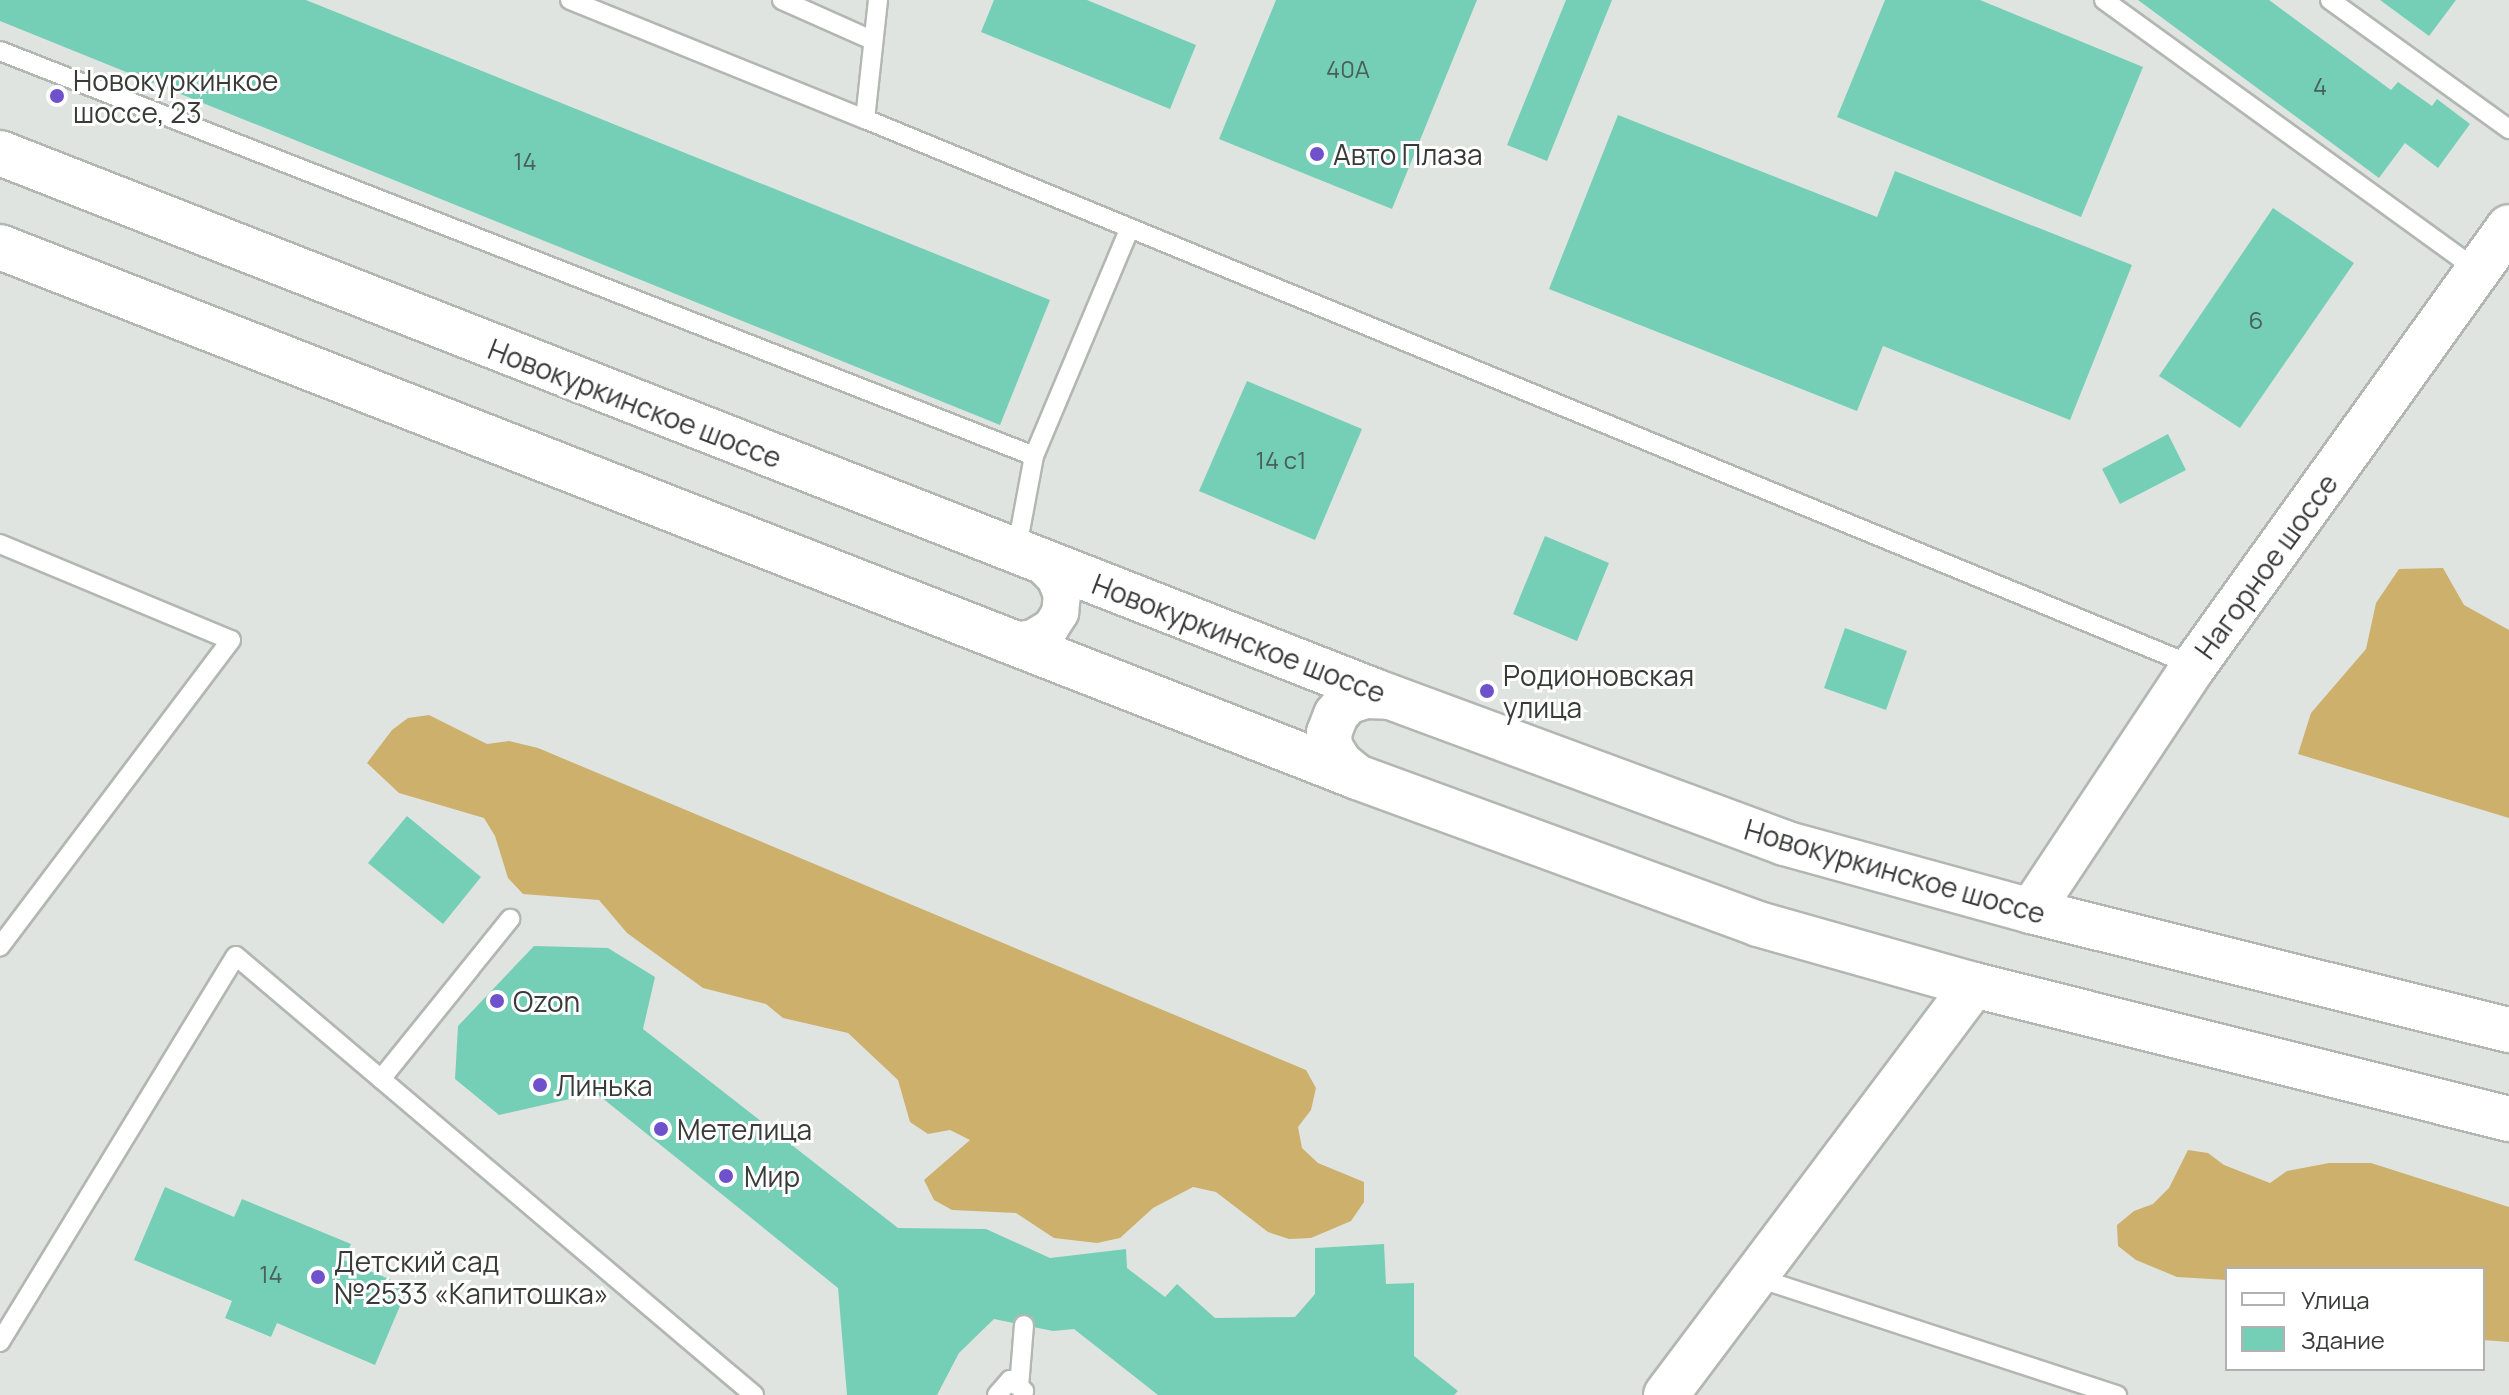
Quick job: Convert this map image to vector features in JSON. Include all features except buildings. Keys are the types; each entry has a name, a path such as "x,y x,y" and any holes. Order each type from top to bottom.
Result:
{"main road":[{"name":"Новокуркинское шоссе","path":"0,153 1389,697 1809,851 2031,911 2509,1030"},
{"name":"Нагорное шоссе","path":"2031,911 2194,666 2509,227"},
{"path":"0,247 1357,777 1758,924 1974,985 2509,1119"},
{"path":"1357,777 1340,763 1330,747 1332,724 1347,702 1365,696 1389,697"},
{"path":"1666,1395 1974,985"}],"street":[{"path":"1008,642 1033,638 1051,627 1060,613 1062,595 1055,578 1026,556"}],"lane":[{"path":"570,0 2194,666"},
{"path":"782,0 872,40"},
{"path":"865,119 878,0"},
{"path":"2104,0 2478,271"},
{"path":"2330,0 2509,129"},
{"path":"0,51 1034,456"},
{"path":"1026,556 1034,456 1130,228"},
{"path":"0,544 231,640 0,947"},
{"path":"381,1079 510,919"},
{"path":"0,1342 236,956 754,1395"},
{"path":"1755,1277 2117,1395"},
{"path":"1024,1325 1024,1391"},
{"path":"997,1395 1010,1380 1024,1391"}],"shaded area":[{"path":"2443,568 2464,605 2509,630 2509,818 2298,754 2311,713 2366,649 2376,603 2399,569"},
{"path":"429,715 487,744 509,741 538,748 1306,1070 1316,1088 1311,1110 1298,1127 1302,1148 1318,1163 1364,1182 1364,1202 1351,1221 1311,1238 1289,1239 1268,1232 1216,1192 1193,1187 1153,1208 1120,1238 1097,1243 1054,1238 1016,1213 952,1210 934,1200 924,1180 970,1140 950,1130 928,1134 910,1122 898,1080 848,1033 783,1018 766,1004 703,988 627,933 599,900 523,894 508,878 495,836 484,818 399,793 367,763 392,730 408,718"},
{"path":"2188,1150 2208,1153 2224,1165 2270,1183 2287,1171 2329,1163 2371,1163 2509,1207 2509,1342 2485,1340 2485,1267 2225,1267 2225,1280 2177,1277 2136,1260 2118,1246 2117,1225 2134,1211 2153,1204 2169,1188"}],"place":[{"name":"Новокуркинкое шоссе, 23","path":"57,96"},
{"name":"Авто Плаза","path":"1317,154"},
{"name":"Родионовская улица","path":"1487,691"},
{"name":"Ozon","path":"497,1001"},
{"name":"Линька","path":"540,1085"},
{"name":"Метелица","path":"661,1129"},
{"name":"Мир","path":"726,1176"},
{"name":"Детский сад №2533 «Капитошка»","path":"318,1277"}]}
